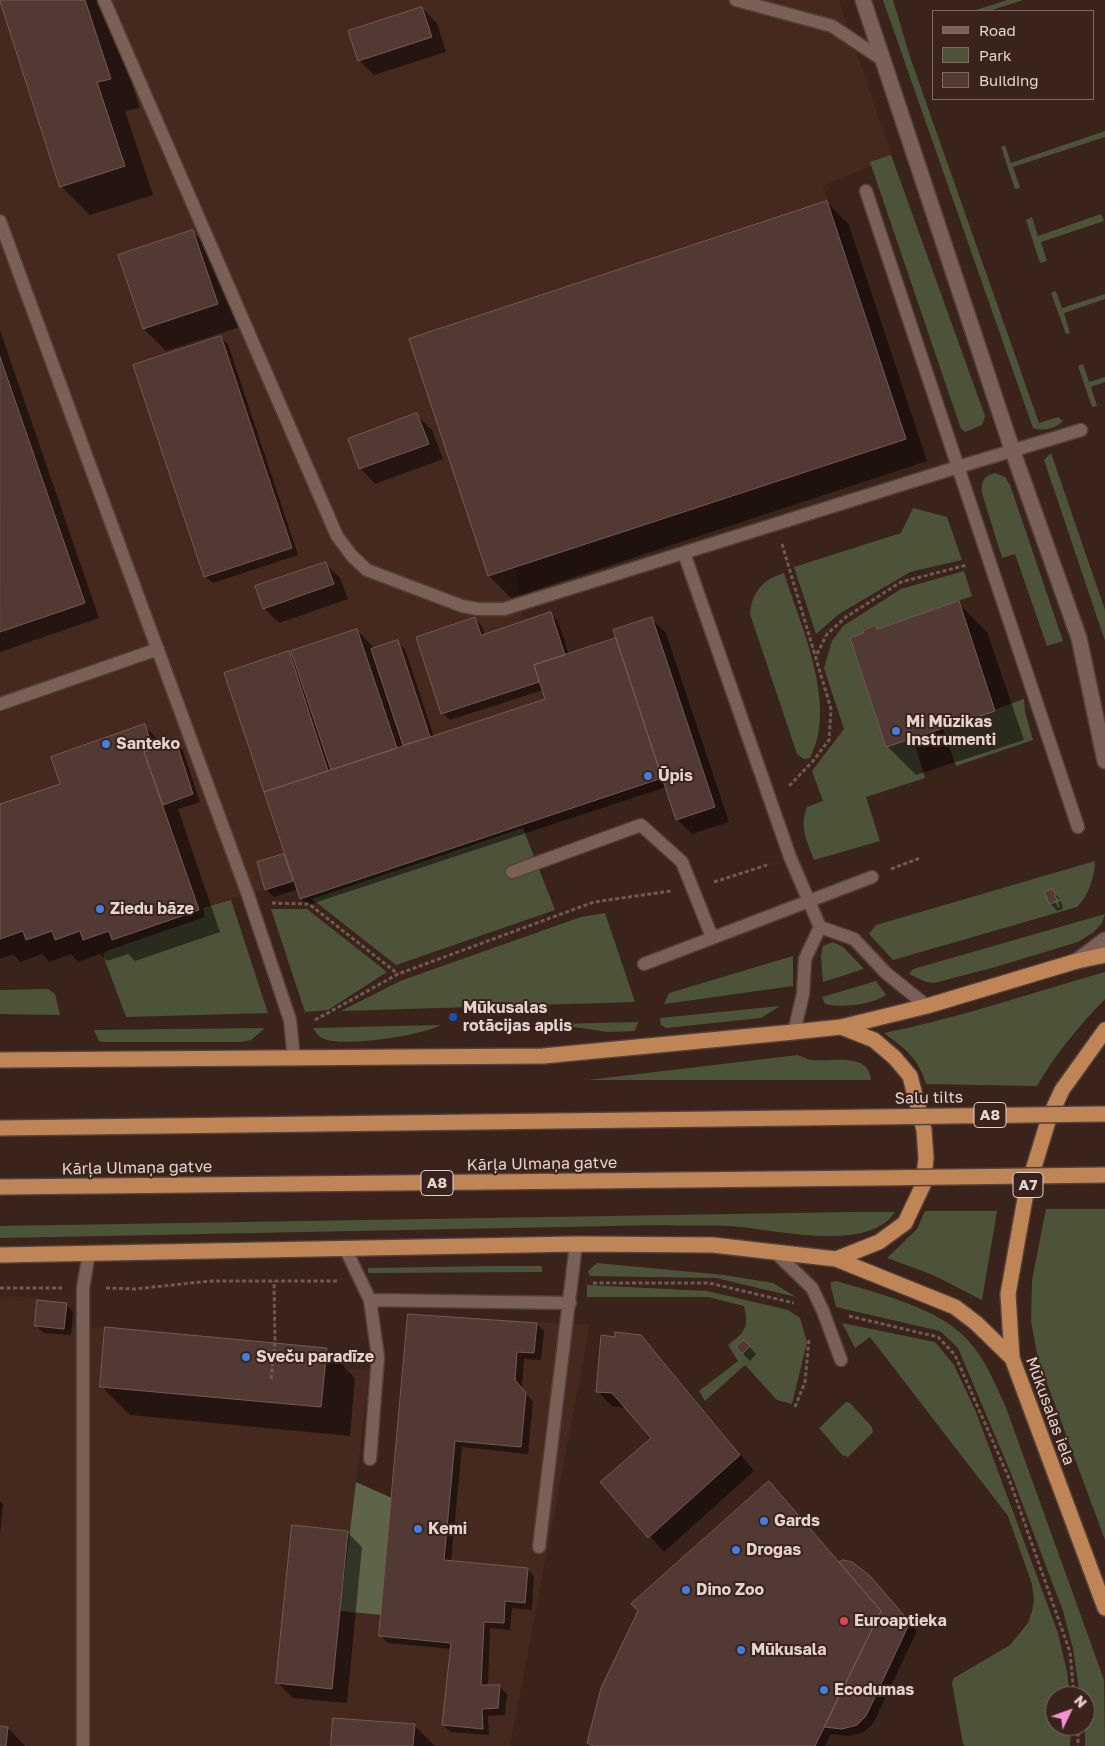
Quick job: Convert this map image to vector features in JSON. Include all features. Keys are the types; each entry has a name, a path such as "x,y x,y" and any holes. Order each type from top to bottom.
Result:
{"highway":[{"path":"0,1060 543,1056 842,1026 927,1006 1077,961 1105,955"},
{"path":"836,1258 879,1242 904,1223 923,1186 926,1158 922,1121 910,1076 895,1058 874,1040 842,1026"},
{"name":"Mūkusalas iela","path":"1105,1030 1062,1090 1049,1118 1034,1165 1016,1242 1008,1294 1012,1358 1105,1608"},
{"name":"Salu tilts","path":"0,1128 1105,1114"},
{"name":"Kārļa Ulmaņa gatve","path":"0,1187 1105,1175"},
{"path":"0,1255 576,1244 713,1245 836,1258 955,1306 976,1323 1012,1358"}],"street":[{"path":"863,0 1013,452 1079,638 1105,761"},
{"path":"1077,961 1105,940"}],"lane":[{"path":"104,0 337,536 352,556 367,570 462,606 478,609 504,609 1081,430"},
{"path":"736,0 832,26 883,60"},
{"path":"866,191 1078,827"},
{"path":"0,220 251,902 290,1020 294,1059"},
{"path":"684,553 790,857 820,927 805,959 803,994 794,1032"},
{"path":"0,704 158,649"},
{"path":"512,872 641,825 682,862 712,937"},
{"path":"644,964 809,899 872,877"},
{"path":"820,927 854,939 886,973 927,1006"},
{"path":"539,1547 576,1244"},
{"path":"345,1248 370,1300 378,1357 370,1459"},
{"path":"775,1252 812,1288 823,1310 841,1360"},
{"path":"83,1746 83,1288 88,1253"},
{"path":"370,1300 570,1303"}],"path":[{"path":"772,804 813,761 829,740 831,709 776,524"},
{"path":"816,655 826,634 846,617 901,582 989,559"},
{"path":"315,1020 398,974 594,902 693,888 790,857"},
{"path":"872,877 920,858"},
{"path":"251,902 310,904 398,974"},
{"path":"272,1379 275,1343 274,1281"},
{"path":"794,1303 798,1309"},
{"path":"823,1310 938,1337 955,1355 1008,1476 1070,1652 1073,1686"},
{"path":"795,1407 805,1382 809,1338"}],"shaded area":[{"path":"0,0 839,0 892,157 823,186 906,439 515,569 523,619 551,612 565,655 616,638 622,780 203,908 0,918"},
{"path":"15,1296 67,1303 65,1329 105,1327 327,1348 325,1368 370,1369 340,1611 381,1615 408,1314 590,1325 510,1746 0,1746 0,1297"}],"green space":[{"path":"883,0 893,0 910,57 1039,423 1058,417 1063,421 1053,427 1041,430 1033,428"},
{"path":"1007,0 1023,0 992,10 976,10"},
{"path":"1105,131 1105,137 1013,167 1020,188 1015,189 1001,147 1005,145 1011,163"},
{"path":"891,155 985,416 982,425 965,432 961,429 870,162"},
{"path":"1101,214 1104,221 1041,242 1047,261 1040,263 1026,220 1032,217 1038,236"},
{"path":"1056,291 1062,308 1105,294 1105,299 1064,313 1070,333 1066,334 1051,293"},
{"path":"1083,364 1089,382 1105,377 1105,382 1091,387 1097,406 1092,407 1078,366"},
{"path":"1051,453 1105,610 1105,641 1044,460"},
{"path":"995,473 1005,477 1010,485 1063,641 1047,646 1015,554 1002,558 982,493 984,480"},
{"path":"913,508 947,517 962,560 910,572 839,614 816,634 794,567 901,533"},
{"path":"964,571 972,596 877,629 875,625 863,629 864,633 850,638 886,747 913,738 925,778 866,797 880,841 814,860 805,834 805,814 807,807 823,801 812,771 844,729 824,668 832,641 843,626 901,589"},
{"path":"784,573 807,641 819,690 820,714 818,737 810,758 804,759 797,754 750,614 753,599 760,587"},
{"path":"1024,699 1025,712 1033,740 956,766 943,728"},
{"path":"523,828 555,910 396,965 312,899"},
{"path":"1095,861 1090,886 1077,907 893,960 869,934 876,925"},
{"path":"231,900 268,1013 126,1017 103,955 106,951 205,917 203,908"},
{"path":"271,909 307,909 387,972 328,1010 305,1012"},
{"path":"605,913 635,1002 341,1011 400,981 581,917"},
{"path":"1105,914 1102,923 1094,932 1078,942 934,983 926,982 909,974 913,969"},
{"path":"833,942 843,947 864,969 823,982 821,956 823,946"},
{"path":"793,956 793,986 664,1004 669,993"},
{"path":"1105,972 1105,999 1068,1040 1037,1086 926,1084 915,1060 884,1033 967,1013"},
{"path":"876,981 886,995 873,1001 848,1006 832,1005 825,1004 822,997"},
{"path":"48,989 55,994 60,1015 0,1014 0,990"},
{"path":"780,1006 761,1018 666,1028 661,1025 660,1018"},
{"path":"638,1022 635,1031 608,1032 553,1024"},
{"path":"441,1025 402,1036 351,1042 327,1040 318,1035 313,1028"},
{"path":"265,1028 251,1040 240,1042 104,1042 99,1041 94,1030"},
{"path":"798,1055 811,1060 848,1060 857,1062 864,1065 869,1071 871,1080 588,1080"},
{"path":"1046,1209 1105,1209 1105,1540 1038,1359 1031,1321 1032,1280"},
{"path":"925,1211 997,1211 982,1300 933,1275 887,1258 917,1229"},
{"path":"895,1212 882,1225 864,1232 842,1236 794,1234 731,1226 662,1225 0,1238 0,1226"},
{"path":"597,1263 724,1275 773,1283 796,1297 716,1278 590,1276 588,1271"},
{"path":"542,1266 542,1272 368,1273 368,1268"},
{"path":"836,1281 871,1291 928,1312 960,1332 972,1345 986,1366 1005,1405 1104,1680 1105,1746 1085,1746 1085,1736 1095,1736 1095,1686 1079,1686 1073,1649 1063,1611 1010,1471 958,1348 940,1331 836,1307 831,1282"},
{"path":"587,1285 707,1291 788,1310 800,1318 807,1342 792,1404 777,1400 745,1365 705,1401 699,1391 738,1361 728,1345 742,1333 746,1325 744,1306 708,1297 587,1297"},
{"path":"842,1323 935,1342 954,1365 976,1412 1058,1633 1069,1686 1045,1686 1045,1736 1070,1736 1070,1746 965,1746 963,1744 952,1683 954,1678 1010,1645 1028,1623 1034,1600 1032,1584 1008,1516 870,1337 855,1348"},
{"path":"846,1402 850,1403 872,1427 873,1432 848,1457 842,1455 819,1428"},
{"path":"356,1482 392,1498 381,1615 340,1611"}],"building":[{"path":"0,0 85,0 111,79 97,82 125,166 60,187"},
{"path":"422,7 432,37 358,61 348,31"},
{"path":"827,201 906,439 488,576 409,339"},
{"path":"193,230 218,304 143,329 118,255"},
{"path":"221,336 292,548 204,577 133,365"},
{"path":"0,357 85,603 0,632"},
{"path":"417,413 429,444 359,469 348,439"},
{"path":"326,562 334,584 263,609 255,586"},
{"path":"959,601 995,711 886,747 850,638 864,633 863,630 876,625 877,629"},
{"path":"551,612 565,655 534,665 539,682 441,714 416,637 475,617 481,635"},
{"path":"652,617 715,807 676,820 613,630"},
{"path":"357,629 397,748 331,770 291,651"},
{"path":"616,638 662,778 300,899 264,792 545,699 534,665"},
{"path":"398,640 430,737 403,745 371,649"},
{"path":"289,651 328,771 264,792 224,673"},
{"path":"145,724 153,749 144,752 199,910 112,940 109,931 83,940 80,931 55,940 52,931 26,940 23,931 0,939 0,804 60,784 51,757"},
{"path":"176,741 193,794 163,805 144,752"},
{"path":"284,854 293,881 265,890 257,862"},
{"path":"1053,889 1057,901 1049,904 1045,892"},
{"path":"37,1300 67,1303 64,1329 35,1326"},
{"name":"Kemi","path":"408,1314 537,1323 534,1353 517,1352 515,1380 526,1393 521,1447 455,1441 444,1560 528,1568 525,1603 505,1601 504,1623 484,1622 481,1685 500,1685 498,1708 482,1709 483,1729 442,1725 451,1643 379,1636"},
{"path":"105,1327 327,1348 321,1407 100,1387"},
{"path":"615,1332 641,1335 740,1455 648,1538 600,1482 651,1438 612,1393 596,1392 601,1335 615,1337"},
{"path":"744,1340 750,1346 742,1354 736,1347"},
{"name":"Mūkusala","path":"769,1481 881,1611 815,1746 594,1746 587,1743 601,1688 638,1611 631,1604"},
{"path":"292,1525 348,1531 332,1689 276,1683"},
{"path":"843,1560 852,1562 869,1575 910,1622 866,1716 857,1725 842,1729 824,1727 881,1611 839,1562"},
{"path":"333,1718 415,1724 413,1746 331,1746"},
{"path":"0,1726 8,1727 6,1746 0,1746"}],"place":[{"name":"Mi Mūzikas Instrumenti","path":"896,731"},
{"name":"Santeko","path":"106,744"},
{"name":"Ūpis","path":"648,776"},
{"name":"Ziedu bāze","path":"100,909"},
{"name":"Mūkusalas rotācijas aplis","path":"453,1017"},
{"name":"Sveču paradīze","path":"246,1357"},
{"name":"Gards","path":"764,1521"},
{"name":"Kemi","path":"418,1529"},
{"name":"Drogas","path":"736,1550"},
{"name":"Dino Zoo","path":"686,1590"},
{"name":"Euroaptieka","path":"844,1621"},
{"name":"Mūkusala","path":"741,1650"},
{"name":"Ecodumas","path":"824,1690"}]}
